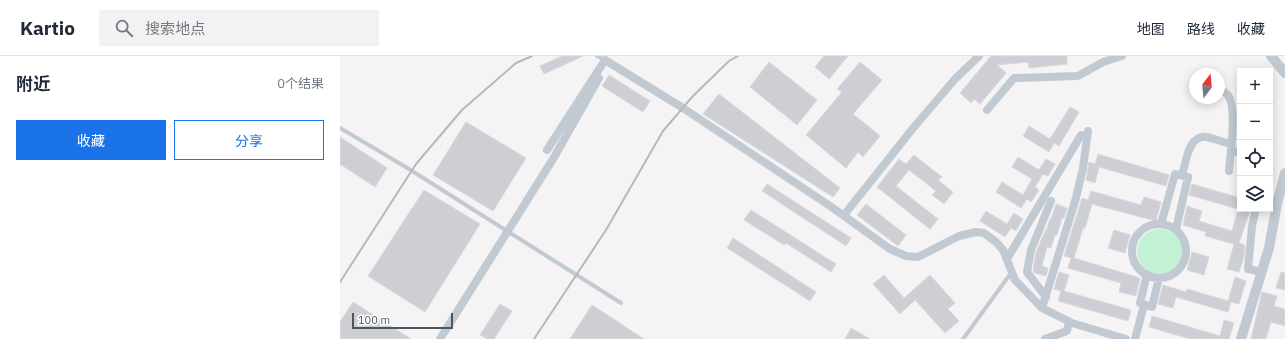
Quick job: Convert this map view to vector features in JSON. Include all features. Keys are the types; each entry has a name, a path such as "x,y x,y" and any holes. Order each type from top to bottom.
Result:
{"street":[{"path":"844,215 914,127 955,79 979,56"},
{"path":"987,110 1014,78 1078,76 1103,62 1122,56"},
{"path":"1271,56 1285,73"},
{"path":"547,150 607,61"},
{"path":"607,61 689,112 844,215 890,249 906,256 918,257 959,236 976,232 984,233 996,242 1003,250 1015,280 1042,308 1069,322 1126,339"},
{"path":"440,339 553,159 607,61"},
{"path":"1225,93 1231,100 1234,114 1228,171"},
{"path":"1007,258 1081,135 1087,134 1083,168 1076,198 1042,308"},
{"path":"1182,176 1191,144 1197,138 1206,137 1237,151"},
{"path":"1241,339 1269,248 1276,204 1285,173"},
{"path":"1161,224 1175,174 1188,177 1176,229"},
{"path":"1046,296 1027,272 1031,250 1051,201"},
{"path":"1255,212 1252,226 1248,269 1262,272"},
{"path":"1156,223 1166,224 1176,229 1183,237 1186,247 1186,258 1181,268 1172,274 1159,278 1152,277 1142,272 1135,264 1132,254 1133,243 1138,234 1146,227 1156,223"},
{"path":"1147,274 1140,303 1144,305 1152,307 1159,278"},
{"path":"1135,339 1144,305"},
{"path":"1046,339 1067,331 1069,322"}],"lane":[{"path":"597,56 607,61"},
{"path":"340,128 409,169 621,303"},
{"path":"963,339 1012,273"}],"green space":[{"path":"1160,229 1173,233 1179,239 1183,252 1179,265 1173,271 1160,275 1147,271 1141,265 1137,252 1141,239 1147,233"}],"building":[{"path":"562,56 583,56 544,74 540,66"},
{"path":"824,56 848,56 829,79 815,67"},
{"path":"991,56 1067,56 1067,64 1029,68 1028,62 997,65 1006,73 980,104 974,99 971,103 960,93"},
{"path":"769,62 817,100 797,125 750,87"},
{"path":"860,62 882,80 853,114 880,136 863,157 858,152 846,168 806,135 842,92 837,89"},
{"path":"609,75 650,101 643,112 602,86"},
{"path":"719,94 840,188 833,197 703,114"},
{"path":"1070,107 1079,112 1059,146 1054,143 1049,152 1023,136 1029,126 1050,139"},
{"path":"466,122 526,158 493,211 433,175"},
{"path":"340,137 387,168 375,187 340,164"},
{"path":"1098,154 1169,175 1166,186 1099,167 1095,183 1086,180 1089,162 1095,164"},
{"path":"914,155 942,177 938,180 953,192 944,204 932,195 936,191 909,170 896,186 938,219 930,229 877,187 899,159 906,164"},
{"path":"1018,157 1039,170 1046,159 1055,164 1048,176 1043,174 1035,187 1039,190 1031,202 1027,199 1021,208 996,192 1002,182 1023,195 1032,179 1012,167"},
{"path":"767,184 851,238 846,246 762,191"},
{"path":"1192,184 1237,197 1237,209 1189,195"},
{"path":"424,190 480,224 425,312 368,276"},
{"path":"1091,191 1141,205 1144,197 1161,202 1156,221 1092,204 1074,258 1140,278 1136,296 1119,292 1121,283 1068,268 1071,258 1064,256 1082,198 1088,200"},
{"path":"866,204 906,235 898,246 857,215"},
{"path":"1056,204 1067,208 1051,248 1047,247 1042,266 1048,268 1046,276 1033,271 1036,252"},
{"path":"1187,206 1202,211 1199,221 1232,231 1237,212 1250,212 1239,243 1245,245 1244,257 1239,272 1227,269 1234,244 1205,236 1206,232 1183,225"},
{"path":"751,210 836,264 831,272 786,243 784,245 744,220"},
{"path":"986,211 1007,224 1014,213 1023,219 1016,231 1011,228 1005,237 980,221"},
{"path":"1114,230 1130,235 1125,253 1108,248"},
{"path":"733,238 816,292 810,301 727,248"},
{"path":"1192,252 1209,257 1204,275 1187,270"},
{"path":"1059,272 1069,275 1064,291 1131,310 1128,321 1058,301 1061,291 1054,289"},
{"path":"1281,272 1285,273 1285,290 1276,288"},
{"path":"884,275 904,298 930,275 955,303 948,309 959,321 945,333 915,300 900,314 873,284"},
{"path":"1235,277 1246,281 1239,304 1231,302 1228,312 1176,297 1173,308 1158,304 1163,285 1186,292 1187,289 1228,301"},
{"path":"1262,292 1277,296 1274,306 1285,309 1285,326 1271,322 1266,339 1251,339"},
{"path":"353,302 411,339 340,339 340,322"},
{"path":"500,304 512,311 494,339 487,339 480,335"},
{"path":"592,305 644,339 570,339"},
{"path":"1152,316 1220,336 1224,320 1234,323 1229,339 1190,339 1149,327"},
{"path":"851,328 870,339 845,339"}],"railway":[{"path":"340,282 416,164 462,110 516,63 532,56"},
{"path":"534,339 606,230 663,131 693,96 729,61 738,56"}]}
